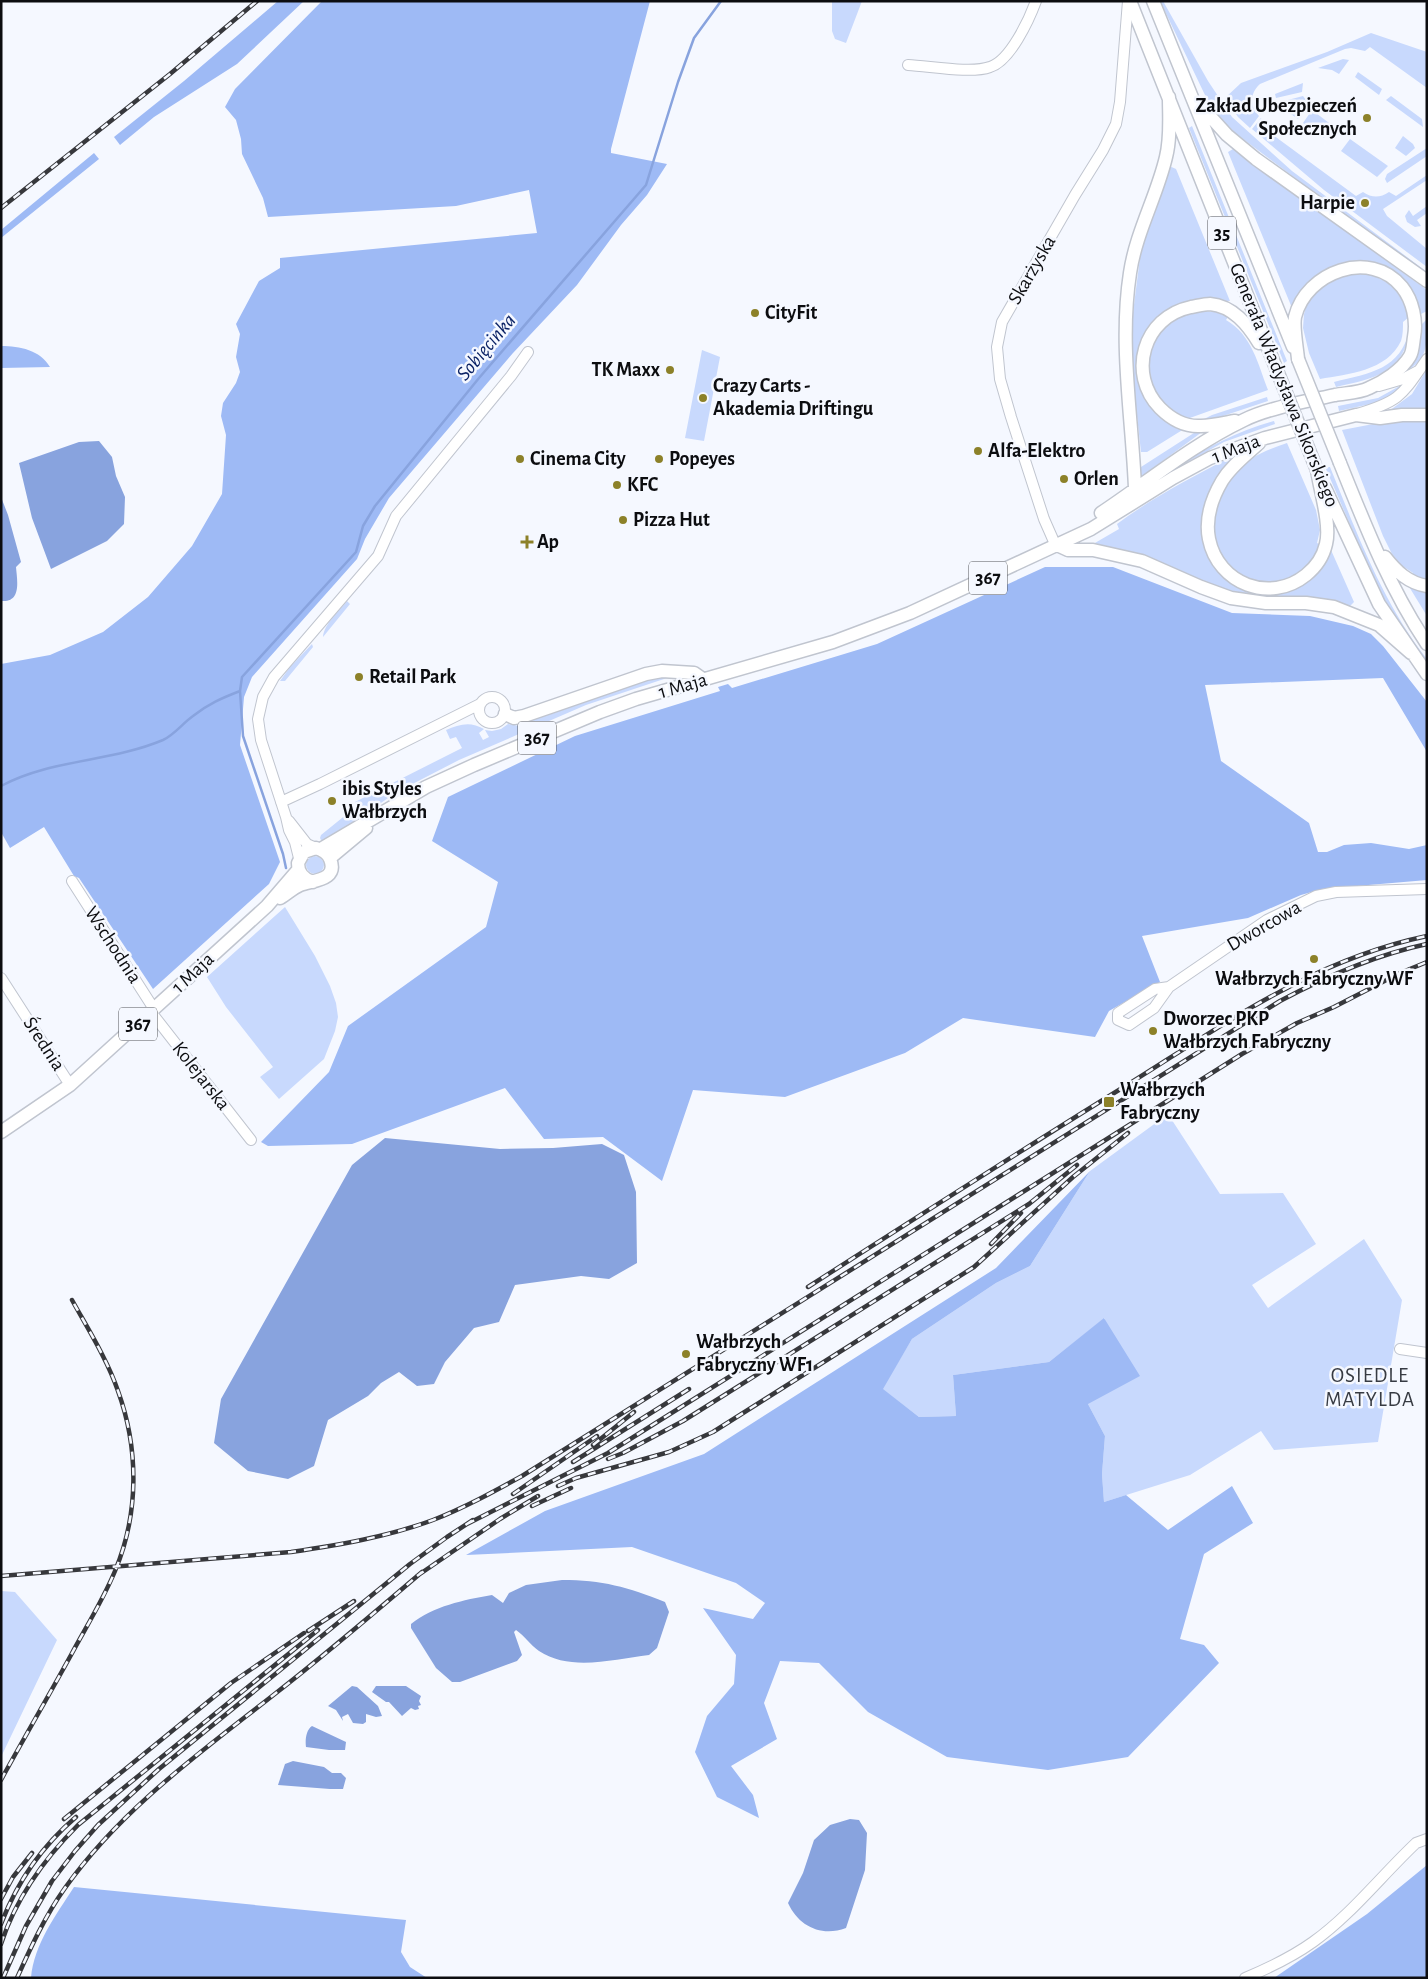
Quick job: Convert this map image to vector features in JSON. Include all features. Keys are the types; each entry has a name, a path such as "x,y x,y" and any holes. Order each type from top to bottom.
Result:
{"main road":[{"name":"Generała Władysława Sikorskiego","path":"1129,1 1317,470 1379,604 1427,674"},
{"name":"Generała Władysława Sikorskiego","path":"1153,1 1371,541 1398,598 1427,644"},
{"path":"1192,95 1227,136 1427,281"},
{"path":"1135,488 1132,424 1125,366 1130,272 1138,239 1166,158 1170,132 1169,97"},
{"path":"1176,119 1198,111"},
{"path":"1298,358 1295,318 1305,295 1318,281 1339,269 1364,267 1377,271 1401,286 1408,296 1414,316 1415,332 1411,354 1404,363 1395,372 1368,389"},
{"path":"1245,419 1201,426 1175,421 1168,416 1150,396 1144,382 1143,357 1151,333 1165,320 1185,308 1209,304 1232,312 1248,325 1276,368"},
{"name":"1 Maja","path":"1055,544 1167,465 1245,419 1303,402 1368,389"},
{"path":"1356,415 1380,418 1402,415 1427,415"},
{"name":"1 Maja","path":"322,852 426,787 536,738 636,699 833,642 910,613 990,577 1055,544 1091,529 1173,478 1210,458 1266,438 1356,415"},
{"path":"1266,438 1234,466 1223,480 1209,513 1209,539 1212,551 1233,577 1242,583 1269,590 1290,586 1310,573 1319,562 1324,554 1327,539 1317,470"},
{"path":"1371,541 1394,569 1405,578 1427,586"},
{"path":"1055,544 1068,550 1092,550 1142,561 1231,598 1266,603 1306,603 1334,607 1379,625 1411,653"},
{"path":"505,714 514,718 524,716 646,674 662,671 694,673 704,680"},
{"name":"367","path":"299,864 304,852 322,852 331,868 330,873 323,880 313,882"},
{"path":"299,864 304,878 313,882"},
{"name":"1 Maja","path":"267,906 299,864"},
{"name":"1 Maja","path":"1,1132 70,1086 267,906 298,886 313,882"}],"street":[{"path":"908,65 958,69 991,67 1011,50 1036,1"},
{"name":"Skarżyska","path":"1055,544 1041,511 1011,417 1000,379 997,347 1002,322 1103,150 1116,124 1120,102 1129,1"},
{"path":"299,864 295,842 288,830 286,817 261,740 258,719 263,697 274,677 378,556 396,516 511,376 528,352"},
{"name":"1 Maja","path":"1356,415 1378,408 1399,398 1409,387 1427,359"},
{"name":"1 Maja","path":"1368,389 1389,384 1419,370"},
{"path":"281,802 456,718 489,697 498,698 505,706 505,714 500,721 494,723 482,718 456,718"},
{"path":"480,704 482,718"},
{"path":"286,817 307,844 322,852"},
{"name":"Wschodnia","path":"72,881 152,1011"},
{"name":"Dworcowa","path":"1169,987 1155,988 1118,1013 1118,1020 1128,1026 1154,1008 1169,987 1268,920 1316,896 1336,892 1427,889"},
{"name":"Średnia","path":"1,978 70,1086"},
{"name":"Kolejarska","path":"152,1011 251,1140"},
{"path":"1400,1349 1427,1353"},
{"path":"1245,1978 1284,1961 1314,1941 1342,1917 1416,1844 1427,1839"}],"shaded area":[{"path":"278,1 304,1 237,64 154,117 120,145 114,137 184,81"},
{"path":"322,1 650,1 611,153 667,164 647,195 621,225 577,285 513,353 389,498 365,539 357,559 252,677 244,697 240,745 280,862 269,884 153,989 79,878 74,876 44,827 10,848 1,832 1,664 50,655 103,632 148,597 192,546 222,494 226,435 221,416 223,403 236,383 240,372 236,357 240,334 236,324 259,281 280,268 280,258 537,233 529,190 456,206 268,217 263,198 242,154 241,139 236,120 225,107 235,89"},
{"path":"832,1 862,1 846,43 835,39 832,31"},
{"path":"1160,1 1163,1 1208,81 1232,117 1292,171 1427,272 1427,277 1231,130 1213,110"},
{"path":"1371,33 1427,52 1427,88 1370,47 1365,51 1351,48 1345,49 1260,84 1254,91 1252,100 1252,104 1259,116 1250,128 1238,117 1225,98 1241,83 1327,52"},
{"path":"1343,59 1349,60 1339,74 1332,70 1318,68"},
{"path":"1358,72 1382,89 1379,95 1355,77"},
{"path":"1303,83 1302,92 1276,98 1275,94"},
{"path":"1303,96 1309,104 1298,119 1281,107 1281,103 1284,101"},
{"path":"1391,96 1422,119 1423,127 1386,100"},
{"path":"1312,110 1333,126 1324,138 1303,123"},
{"path":"1261,118 1261,126 1356,196 1363,192 1376,196 1389,192 1396,196 1427,175 1427,180 1383,209 1387,216 1427,249 1427,267 1324,190 1252,129"},
{"path":"1192,126 1287,361 1284,363 1189,128"},
{"path":"1403,136 1415,148 1406,156 1395,148"},
{"path":"1350,139 1388,166 1377,177 1341,151"},
{"path":"1427,148 1427,156 1387,183 1385,179 1387,174"},
{"path":"1233,149 1427,290 1427,311 1419,315 1406,286 1345,265 1332,266 1324,270 1305,287 1292,308 1228,152"},
{"path":"94,153 99,159 1,238 1,230"},
{"path":"1167,165 1176,169 1230,301 1191,302 1141,343 1137,359 1138,381 1184,429 1147,452 1141,452 1129,344 1142,242"},
{"path":"1427,206 1427,213 1417,220 1421,226 1415,227 1407,222 1405,216 1409,210 1413,216"},
{"path":"1362,272 1386,282 1402,299 1409,317 1403,322 1401,341 1395,351 1377,365 1354,373 1320,379 1309,353 1303,328 1304,314 1309,298 1336,275"},
{"path":"1216,312 1228,317 1226,320 1242,334 1253,351 1268,390 1187,419 1173,412 1162,402 1154,390 1149,377 1150,349 1157,336 1175,318 1188,313"},
{"path":"1427,319 1427,338 1424,353 1416,364 1400,375 1419,327"},
{"path":"1410,328 1407,343 1394,365 1375,377 1336,387 1334,382 1371,372 1391,361 1406,342"},
{"path":"1,346 29,350 46,361 50,367 1,368"},
{"name":"Crazy Carts - Akademia Driftingu","path":"702,350 720,357 704,441 685,438"},
{"path":"1427,369 1427,410 1389,411 1412,394"},
{"path":"1405,383 1393,397 1339,411 1338,406 1378,398"},
{"path":"1267,397 1268,401 1208,421 1198,422 1212,415"},
{"path":"1427,419 1427,581 1412,576 1413,573 1401,565 1392,554 1383,536 1342,430 1389,421"},
{"path":"1274,421 1275,424 1224,442 1179,467 1177,466 1224,440"},
{"path":"1197,431 1202,432 1141,477 1141,467"},
{"path":"99,441 112,457 116,476 125,497 124,524 107,541 51,569 32,518 19,463 79,442"},
{"path":"1287,443 1316,510 1320,530 1317,543 1321,545 1311,562 1300,575 1272,584 1261,584 1253,582 1237,573 1224,560 1219,552 1214,535 1215,517 1223,490 1237,469 1257,455"},
{"path":"1229,458 1230,461 1222,471 1205,535 1238,583 1250,593 1259,595 1269,595 1290,590 1300,586 1314,576 1322,567 1331,550 1354,602 1349,607 1327,599 1307,597 1273,599 1222,592 1088,547 1119,529 1117,524 1158,497"},
{"path":"1330,467 1361,542 1384,591 1411,637 1427,659 1427,665 1392,614 1377,587 1326,469"},
{"path":"1,497 21,562 16,567 17,590 15,595 8,601 1,601"},
{"path":"1045,567 1113,567 1232,613 1310,616 1353,626 1371,634 1383,646 1427,702 1427,752 1383,678 1205,685 1221,761 1309,823 1318,852 1327,852 1344,845 1371,843 1409,849 1427,845 1427,880 1322,889 1301,895 1248,918 1142,936 1160,982 1109,1011 1095,1037 963,1018 905,1053 785,1097 693,1090 662,1181 603,1137 544,1139 505,1088 352,1144 268,1146 261,1142 329,1072 348,1026 486,927 498,882 432,841 448,797 575,736 720,691 718,687 728,684 732,688 877,644"},
{"path":"1408,585 1427,591 1427,616"},
{"path":"347,601 350,604 323,637 326,627"},
{"path":"312,644 313,647 285,681 280,681 290,667"},
{"path":"673,676 586,705 459,760 397,792 325,841 322,842 320,838 321,835 358,805 355,802 462,748 456,737 450,739 446,730 460,725 470,724 479,726 484,729 479,733 483,740 489,737 485,730 501,729 508,724 520,726 529,723 530,720 646,678"},
{"path":"311,856 319,856 324,861 322,872 311,874 306,869 306,861"},
{"path":"285,907 315,956 330,986 336,1003 338,1017 335,1031 324,1059 279,1099 260,1077 273,1067 226,1007 207,977"},
{"path":"1168,1114 1220,1194 1283,1193 1316,1244 1252,1285 1268,1308 1364,1239 1402,1300 1378,1442 1274,1450 1261,1431 1190,1475 1104,1502 1102,1474 1105,1436 1088,1404 1105,1318 1049,1362 953,1375 956,1416 919,1417 882,1389 912,1339 996,1283 1030,1266 1090,1171"},
{"path":"385,1138 500,1149 553,1148 602,1144 624,1155 636,1192 637,1263 609,1279 581,1276 515,1285 499,1322 474,1328 445,1362 434,1384 417,1386 399,1372 381,1383 368,1396 328,1420 314,1466 288,1479 248,1471 214,1443 221,1399 352,1165"},
{"path":"1090,1171 1030,1266 996,1283 912,1339 883,1389 919,1417 956,1416 953,1375 1049,1362 1104,1318 1140,1376 1088,1404 1105,1436 1102,1474 1104,1502 1126,1495 1168,1530 1232,1486 1253,1523 1204,1554 1180,1639 1204,1645 1219,1663 1128,1757 1048,1770 947,1757 868,1712 819,1663 780,1661 764,1703 777,1739 731,1766 753,1795 759,1818 717,1797 695,1752 707,1716 734,1684 736,1655 703,1608 753,1619 765,1603 736,1583 632,1547 466,1555 545,1511 704,1454 996,1268"},
{"path":"562,1580 590,1581 615,1585 665,1602 669,1612 657,1648 649,1655 579,1663 551,1657 539,1651 516,1630 514,1632 522,1655 517,1661 460,1682 452,1682 436,1668 411,1628 411,1624 439,1608 492,1595 503,1603 509,1593 526,1585"},
{"path":"1,1591 15,1592 57,1640 1,1757"},
{"path":"352,1686 357,1687 378,1706 382,1716 376,1717 366,1714 366,1722 363,1724 353,1723 348,1714 342,1717 343,1721 336,1710 328,1706"},
{"path":"376,1686 406,1686 421,1696 419,1701 421,1705 418,1706 419,1709 411,1708 402,1716 389,1702 386,1702 372,1692"},
{"path":"312,1726 346,1742 345,1750 306,1747 306,1735"},
{"path":"293,1761 324,1767 332,1773 341,1773 346,1778 343,1789 278,1785 285,1764"},
{"path":"850,1819 859,1820 867,1833 865,1870 846,1928 828,1931 812,1928 798,1918 788,1903 803,1873 814,1840 830,1825"},
{"path":"1427,1865 1427,1978 1274,1978 1367,1914"},
{"path":"74,1887 406,1920 401,1952 410,1967 427,1978 31,1978 36,1953 41,1942 53,1919"}],"waterway":[{"name":"Sobięcinka","path":"286,868 243,736 240,691 242,677 356,552 363,526 375,506 479,378 646,185 678,82 694,38 721,1"},
{"path":"1,786 20,777 61,765 123,753 163,740 204,708 240,691"}],"railway":[{"path":"1,208 170,74 257,1"},
{"path":"808,1287 1235,1017 1307,978 1345,961 1385,947 1427,936"},
{"path":"1,1576 291,1552 381,1536 416,1526 456,1510 522,1476 1280,1001 1315,983 1370,960 1427,944"},
{"path":"467,1524 608,1453 1242,1054 1297,1023 1334,1007 1400,973 1427,962"},
{"path":"558,1486 576,1478 669,1452 713,1432 974,1267 1073,1177 1128,1133"},
{"path":"608,1459 683,1421 1029,1204 1077,1165"},
{"path":"991,1244 1021,1213"},
{"path":"1,1780 110,1582 123,1549 129,1527 132,1504 133,1458 125,1413 108,1367 72,1300"},
{"path":"573,1462 689,1389"},
{"path":"593,1445 634,1412"},
{"path":"513,1494 597,1436"},
{"path":"532,1506 571,1488"},
{"path":"417,1576 500,1519 538,1496"},
{"path":"3,1978 26,1926 52,1881 98,1825 159,1769 410,1564 473,1520"},
{"path":"17,1978 39,1932 65,1888 111,1832 163,1783 313,1663 422,1572"},
{"path":"308,1631 354,1601"},
{"path":"1,1944 7,1927 32,1880 54,1851 78,1825 318,1630"},
{"path":"64,1819 231,1683 304,1633"},
{"path":"1,1924 23,1879 32,1866 52,1840 76,1817"},
{"path":"1,1899 13,1877 32,1853"}],"place":[{"name":"Zakład Ubezpieczeń Społecznych","path":"1367,118"},
{"name":"Harpie","path":"1365,203"},
{"name":"CityFit","path":"755,313"},
{"name":"TK Maxx","path":"670,370"},
{"name":"Crazy Carts - Akademia Driftingu","path":"703,398"},
{"name":"Alfa-Elektro","path":"978,451"},
{"name":"Cinema City","path":"520,459"},
{"name":"Popeyes","path":"659,459"},
{"name":"Orlen","path":"1064,479"},
{"name":"KFC","path":"617,485"},
{"name":"Pizza Hut","path":"623,520"},
{"name":"Ap","path":"527,542"},
{"name":"Retail Park","path":"359,677"},
{"name":"ibis Styles Wałbrzych","path":"332,801"},
{"name":"Wałbrzych Fabryczny WF","path":"1314,959"},
{"name":"Dworzec PKP Wałbrzych Fabryczny","path":"1153,1031"},
{"name":"Wałbrzych Fabryczny","path":"1109,1102"},
{"name":"Wałbrzych Fabryczny WF1","path":"686,1354"}],"district":[{"name":"OSIEDLE MATYLDA","path":"1370,1387"}]}
